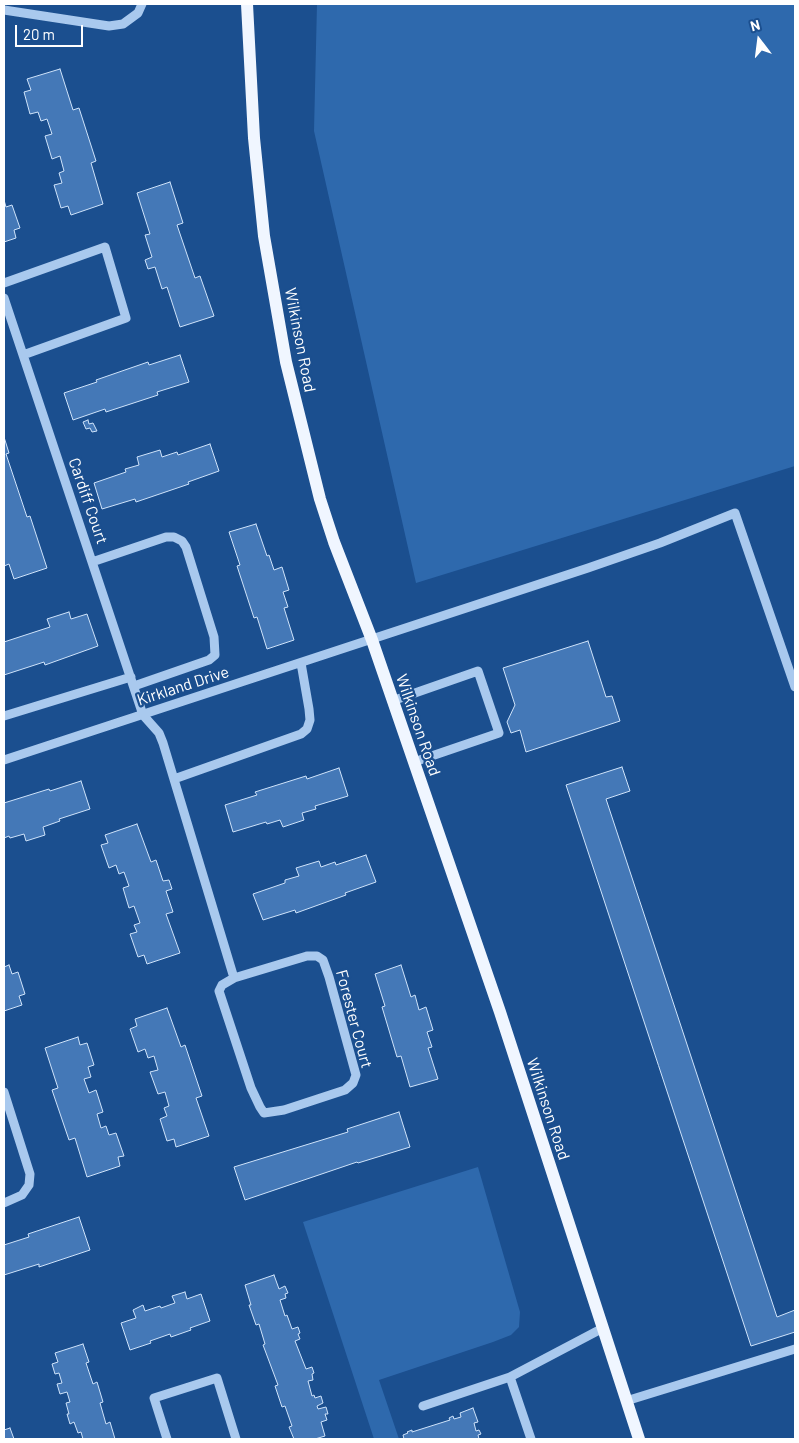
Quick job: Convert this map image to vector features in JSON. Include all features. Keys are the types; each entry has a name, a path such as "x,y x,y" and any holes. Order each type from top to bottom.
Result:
{"main road":[{"name":"Wilkinson Road","path":"247,4 254,138 264,236 286,362 320,499 334,542 372,640 500,1012 639,1439"}],"street":[{"path":"4,10 109,26 123,24 138,13 142,4"},
{"path":"4,283 105,247 126,318 23,355"},
{"name":"Cardiff Court","path":"4,298 143,715"},
{"name":"Kirkland Drive","path":"4,760 588,568 660,543 735,513 795,687"},
{"path":"92,562 166,537 174,537 182,541 186,547 214,637 215,655 209,660 134,686"},
{"path":"174,779 301,734 307,729 310,720 309,709 300,663"},
{"path":"392,701 478,671 499,733 414,762"},
{"path":"4,716 130,677"},
{"path":"143,715 161,738 234,978"},
{"name":"Forester Court","path":"308,956 317,956 323,960 356,1075 353,1083 345,1090 284,1110 264,1113 251,1088 219,991 222,985 234,978 308,956"},
{"path":"4,1092 30,1174 30,1185 22,1195 4,1203"},
{"path":"423,1406 510,1377 603,1328"},
{"path":"626,1401 795,1348"},
{"path":"510,1377 531,1439"},
{"path":"167,1439 154,1398 216,1378 236,1439"}],"shaded area":[{"path":"317,4 795,4 795,466 416,583 314,131"},
{"path":"478,1167 520,1312 519,1327 511,1335 493,1342 379,1380 399,1439 374,1439 303,1222"}],"building":[{"path":"60,69 73,110 79,108 96,161 91,163 103,204 71,215 68,206 61,208 54,185 62,183 59,173 64,171 60,156 52,159 45,136 52,134 47,119 41,121 38,112 30,114 24,92 31,90 27,79"},
{"path":"170,182 183,223 177,225 195,278 200,276 214,316 180,327 167,287 162,289 155,267 148,269 145,260 152,257 145,235 150,234 137,193"},
{"path":"4,200 6,207 12,205 20,228 14,230 16,238 4,242"},
{"path":"180,355 189,382 157,392 158,395 106,412 105,409 73,420 64,393 148,362 149,365"},
{"path":"88,420 89,424 93,423 97,431 92,432 90,428 86,429 83,422"},
{"path":"4,437 9,453 6,454 27,517 30,516 47,568 14,579 9,564 4,566"},
{"path":"210,444 219,471 188,482 189,484 136,502 135,499 102,509 94,483 126,472 125,469 139,465 137,457 160,450 162,457 177,452 178,455"},
{"path":"256,524 274,570 282,567 289,590 283,592 288,607 284,608 294,640 267,649 257,617 254,618 237,566 240,565 229,532"},
{"path":"69,612 71,619 87,614 98,646 45,665 44,662 4,675 4,642 50,627 47,619"},
{"path":"588,641 606,697 612,696 620,721 526,752 520,730 511,733 507,722 515,705 503,668"},
{"path":"622,767 630,791 606,799 777,1317 795,1310 795,1332 751,1346 566,785"},
{"path":"339,768 348,796 315,806 316,809 302,813 304,820 283,827 280,820 267,824 266,822 233,832 225,805 257,795 255,792 306,776 307,779"},
{"path":"81,781 90,809 59,819 60,821 43,827 45,835 26,841 24,834 4,838 4,803"},
{"path":"137,824 151,862 156,860 163,881 169,880 172,889 166,891 173,912 166,914 180,953 147,964 144,955 138,957 130,934 137,932 134,925 140,923 134,906 129,908 123,888 129,886 124,872 119,874 116,865 109,868 101,845 108,843 105,835"},
{"path":"366,855 376,882 296,913 295,910 263,920 253,894 299,876 296,868 319,861 321,867 335,862 336,865"},
{"path":"9,965 12,974 18,972 25,994 19,996 22,1005 4,1011 4,967"},
{"path":"401,965 411,997 415,995 419,1010 426,1007 433,1030 427,1032 432,1047 428,1048 438,1079 410,1087 401,1056 397,1057 382,1007 385,1006 375,974"},
{"path":"167,1008 181,1047 185,1045 202,1096 196,1098 209,1136 176,1147 174,1139 167,1141 160,1119 167,1116 164,1108 169,1106 165,1092 158,1094 150,1072 158,1070 154,1056 148,1058 145,1049 138,1052 130,1029 137,1026 135,1019"},
{"path":"78,1037 80,1045 87,1043 94,1065 88,1067 91,1077 84,1079 89,1093 96,1090 103,1112 97,1114 101,1128 106,1126 109,1135 116,1133 124,1156 118,1157 120,1166 87,1177 75,1138 69,1140 52,1090 58,1088 45,1048"},
{"path":"399,1112 410,1147 357,1162 245,1200 234,1167 348,1132 347,1129"},
{"path":"79,1217 90,1250 39,1267 39,1264 4,1275 4,1245 29,1237 28,1234"},
{"path":"274,1275 279,1289 285,1286 288,1293 285,1294 286,1298 280,1300 285,1316 287,1315 292,1329 298,1327 300,1339 295,1341 306,1369 312,1367 314,1373 312,1374 313,1380 308,1381 312,1396 314,1395 315,1398 321,1396 323,1403 317,1406 318,1409 326,1407 328,1414 325,1414 327,1420 321,1422 325,1436 315,1439 294,1439 289,1427 292,1426 285,1406 282,1407 275,1386 278,1385 263,1345 265,1344 259,1324 256,1325 249,1305 251,1305 245,1285"},
{"path":"185,1292 187,1299 201,1294 210,1321 190,1328 191,1330 171,1337 170,1334 130,1350 121,1323 136,1318 133,1310 143,1305 145,1311 160,1306 161,1308 175,1303 172,1296"},
{"path":"83,1344 89,1362 86,1363 93,1384 97,1382 103,1402 100,1403 106,1424 110,1422 115,1439 83,1439 81,1432 78,1433 74,1422 70,1424 66,1403 70,1402 67,1392 60,1394 57,1384 62,1383 59,1373 55,1374 52,1364 58,1362 55,1353"},
{"path":"473,1408 478,1422 474,1423 476,1431 479,1430 481,1434 478,1435 479,1439 404,1439 403,1435 407,1432 450,1420 449,1418 453,1416 454,1419 461,1417 460,1413"},
{"path":"10,1428 14,1439 4,1439 4,1430"}]}
